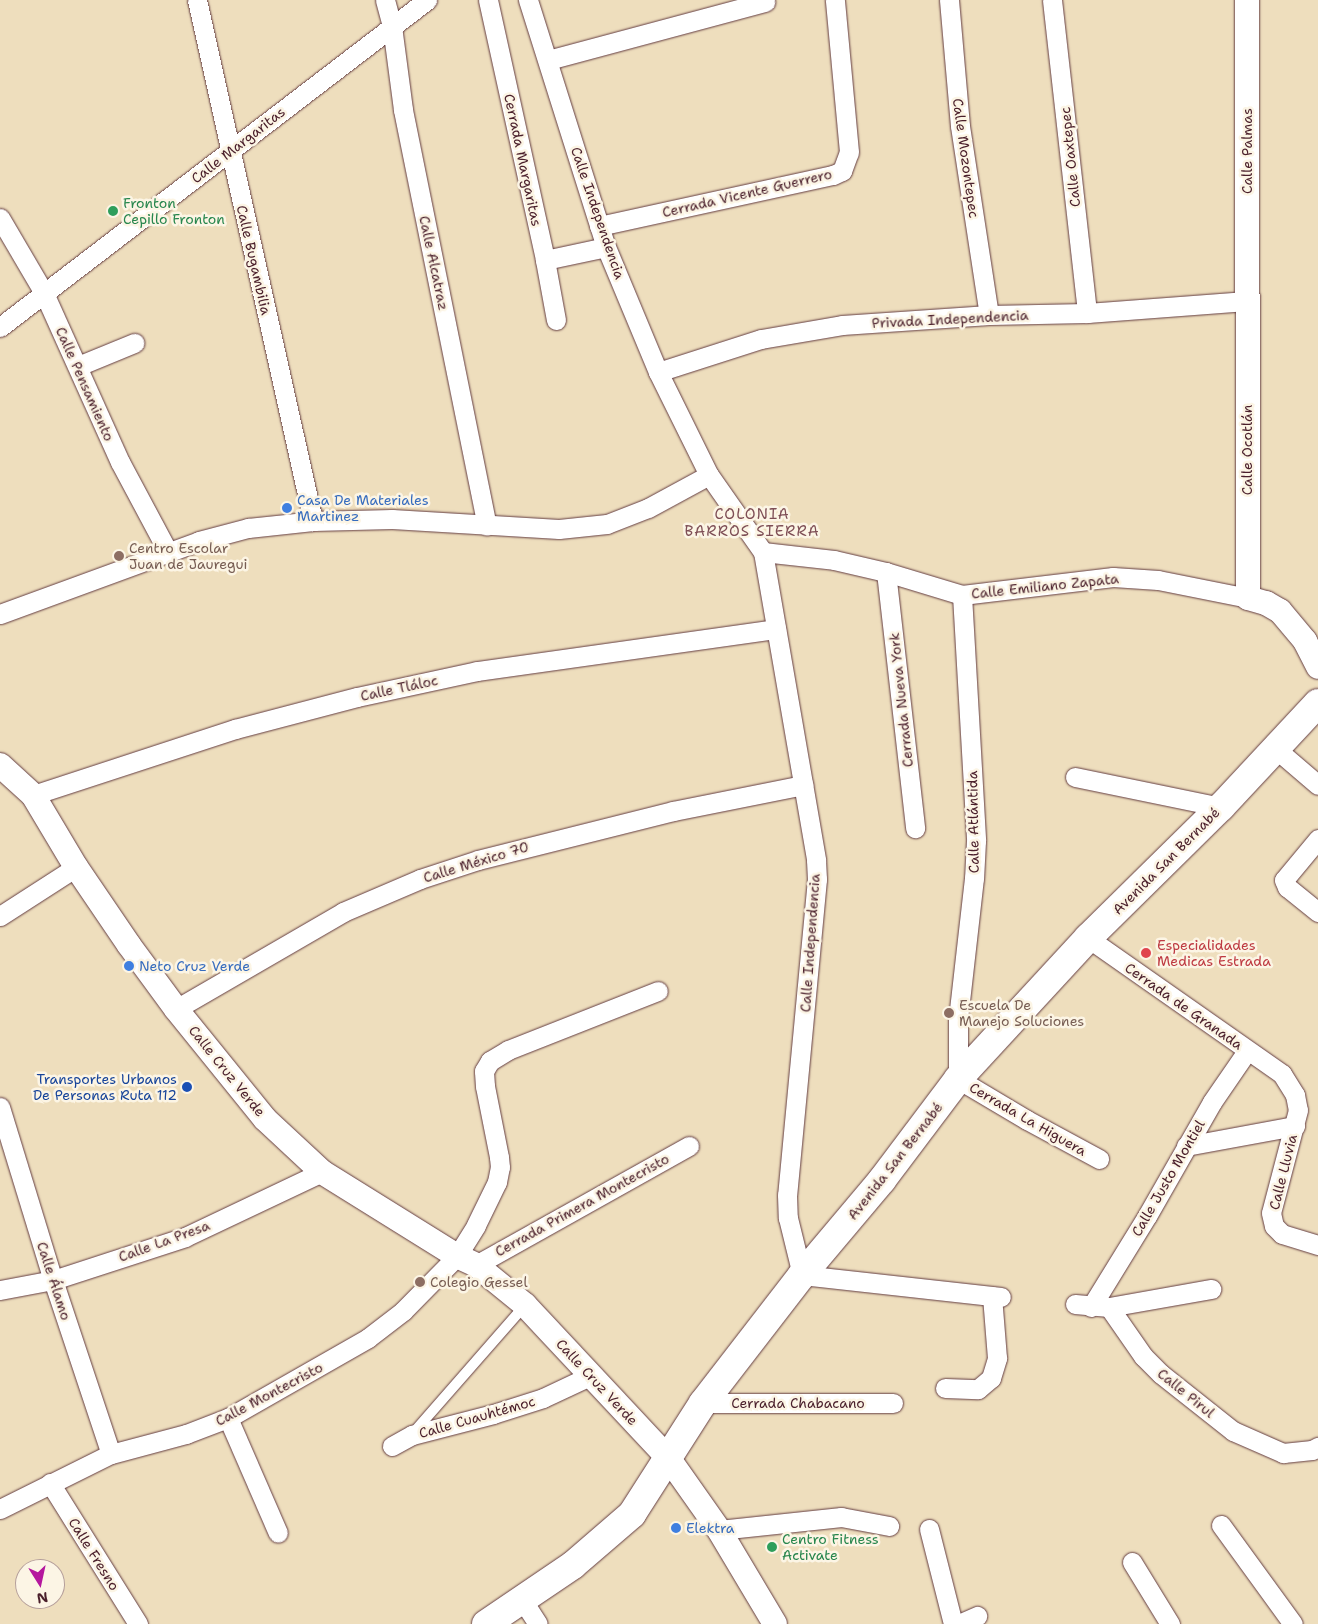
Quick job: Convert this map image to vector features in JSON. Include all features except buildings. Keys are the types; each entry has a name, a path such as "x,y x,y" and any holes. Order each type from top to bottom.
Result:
{"main road":[{"name":"Avenida San Bernabé","path":"486,1624 523,1601 573,1565 632,1514 669,1459 703,1403 802,1275 882,1180 958,1079 1088,938 1221,806 1318,703"}],"street":[{"name":"Calle Bugambilia","path":"197,0 313,520"},
{"name":"Calle Alcatraz","path":"385,0 392,26 403,110 487,526"},
{"name":"Calle Margaritas","path":"0,327 427,0"},
{"name":"Cerrada Margaritas","path":"488,0 545,260 556,320"},
{"name":"Calle Independencia","path":"528,0 606,247 658,372 709,475"},
{"name":"Cerrada Vicente Guerrero","path":"599,226 833,176 842,171 850,152 835,0"},
{"name":"Calle Mozontepec","path":"949,0 960,126 989,315"},
{"name":"Calle Oaxtepec","path":"1052,0 1087,313"},
{"name":"Calle Palmas","path":"1247,0 1247,301"},
{"path":"548,60 764,2"},
{"name":"Calle Pensamiento","path":"0,218 44,293 120,462 168,552"},
{"path":"545,260 606,247"},
{"name":"Privada Independencia","path":"658,372 761,339 824,328 989,315 1087,313 1247,301"},
{"name":"Calle Ocotlán","path":"1247,301 1248,598"},
{"path":"78,366 134,343"},
{"path":"0,614 168,552 248,528 313,520 392,519 559,529 607,524 648,508 709,475 763,552"},
{"name":"Calle Independencia","path":"763,552 814,839 817,879 787,1195 788,1218 802,1275"},
{"name":"Calle Emiliano Zapata","path":"763,552 834,560 886,572 962,595 1113,578 1158,580 1248,598 1266,603 1280,611 1305,641 1318,667"},
{"name":"Cerrada Nueva York","path":"886,572 915,828"},
{"name":"Calle Atlántida","path":"958,1079 958,1019 974,878 976,840 962,595"},
{"name":"Calle Tláloc","path":"34,795 235,729 357,697 477,671 776,629"},
{"path":"1276,749 1318,785"},
{"name":"Calle Cruz Verde","path":"0,765 34,795 76,867 176,1009 265,1119 322,1172 467,1261 525,1305 669,1459 719,1530 775,1624"},
{"path":"1075,777 1221,806"},
{"name":"Calle México 70","path":"176,1009 343,912 420,879 486,858 673,811 803,785"},
{"path":"1318,839 1284,880 1287,886 1318,912"},
{"path":"0,916 76,867"},
{"name":"Cerrada de Granada","path":"1088,938 1282,1074"},
{"path":"467,1261 476,1225 499,1174 499,1157 485,1086 484,1071 490,1061 508,1050 658,991"},
{"name":"Calle Justo Montiel","path":"1092,1306 1147,1216 1212,1102 1247,1051"},
{"name":"Calle Lluvia","path":"1282,1074 1295,1095 1298,1110 1271,1213 1274,1226 1282,1234 1318,1245"},
{"name":"Cerrada La Higuera","path":"958,1079 1026,1120 1098,1159"},
{"name":"Calle Álamo","path":"0,1107 53,1280 111,1454"},
{"path":"1186,1146 1294,1126"},
{"name":"Cerrada Primera Montecristo","path":"467,1261 688,1146"},
{"name":"Calle La Presa","path":"0,1290 53,1280 185,1237 322,1172"},
{"name":"Calle Montecristo","path":"0,1509 111,1454 186,1434 228,1418 368,1338 467,1261"},
{"path":"802,1275 997,1296 997,1358 991,1378 978,1389 945,1388"},
{"path":"1092,1306 1210,1289"},
{"name":"Calle Pirul","path":"1092,1306 1162,1374 1234,1431 1283,1453 1312,1450 1318,1447"},
{"name":"Calle Cuauhtémoc","path":"392,1446 412,1435 515,1408 543,1398 590,1376"},
{"name":"Cerrada Chabacano","path":"703,1403 893,1402"},
{"path":"228,1418 278,1533"},
{"name":"Calle Fresno","path":"50,1483 138,1624"},
{"path":"719,1530 841,1517 889,1526"},
{"path":"1222,1525 1293,1624"},
{"path":"929,1529 953,1624"},
{"path":"1132,1562 1170,1624"},
{"path":"523,1601 538,1624"},
{"path":"959,1624 977,1616"}],"lane":[{"path":"412,1435 525,1305"}],"place":[{"name":"Fronton Cepillo Fronton","path":"113,211"},
{"name":"Casa De Materiales Martinez","path":"287,508"},
{"name":"Centro Escolar Juan de Jauregui","path":"119,556"},
{"name":"Especialidades Medicas Estrada","path":"1146,953"},
{"name":"Neto Cruz Verde","path":"129,966"},
{"name":"Escuela De Manejo Soluciones","path":"949,1013"},
{"name":"Transportes Urbanos De Personas Ruta 112","path":"187,1087"},
{"name":"Colegio Gessel","path":"420,1282"},
{"name":"Elektra","path":"676,1528"},
{"name":"Centro Fitness Activate","path":"772,1547"}],"district":[{"name":"COLONIA BARROS SIERRA","path":"752,522"}]}
